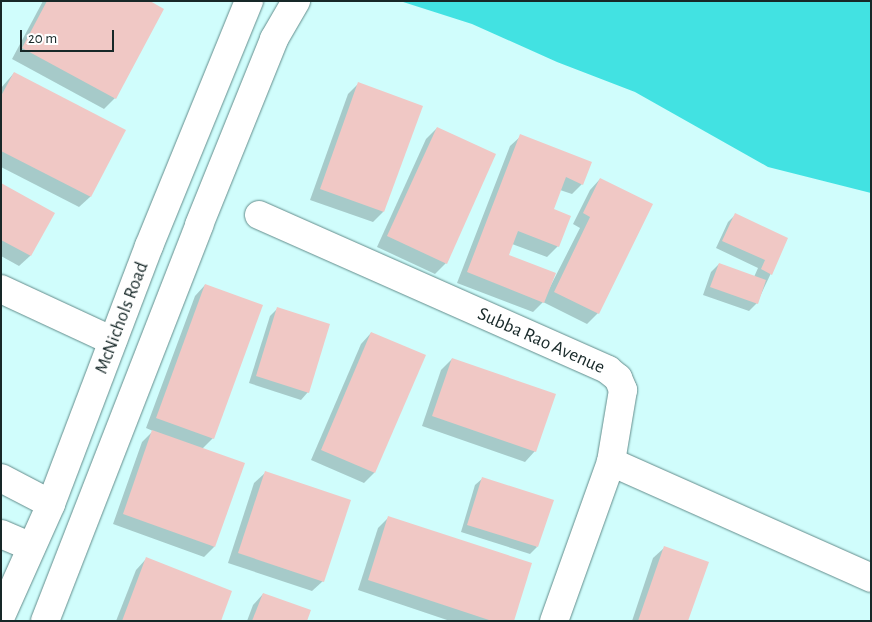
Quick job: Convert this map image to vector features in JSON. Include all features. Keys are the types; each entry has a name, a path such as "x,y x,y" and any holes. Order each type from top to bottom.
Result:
{"main road":[{"name":"McNichols Road","path":"45,621 274,39 296,1"},
{"name":"McNichols Road","path":"1,616 51,504 113,341 244,10"},
{"name":"Subba Rao Avenue","path":"259,215 608,370 618,378 623,390 611,462 554,621"},
{"path":"1,289 113,341"},
{"path":"611,462 871,578"},
{"path":"1,478 51,504"},
{"path":"1,534 31,547"}],"water":[{"path":"400,1 871,1 871,193 768,167 635,92 557,62 472,24"}],"building":[{"path":"47,1 150,1 164,9 116,99 22,48"},
{"path":"14,72 126,130 91,197 1,151 1,96"},
{"path":"358,82 423,106 384,212 320,189"},
{"path":"437,127 496,154 447,264 387,236"},
{"path":"520,134 592,162 583,185 566,177 554,209 571,216 559,247 518,231 509,255 556,273 544,303 467,272"},
{"path":"600,178 653,204 599,314 554,292 590,217 583,213"},
{"path":"1,183 55,213 31,256 1,240"},
{"path":"735,213 788,238 772,275 761,269 765,260 722,241"},
{"path":"719,263 766,280 758,304 710,287"},
{"path":"205,284 263,305 214,439 156,418"},
{"path":"277,307 330,324 309,393 256,376"},
{"path":"371,332 426,355 375,473 321,450"},
{"path":"452,358 556,394 536,452 432,416"},
{"path":"152,430 245,463 215,547 123,514"},
{"path":"265,471 351,500 324,582 238,553"},
{"path":"482,477 554,500 538,547 467,525"},
{"path":"388,516 532,563 514,621 492,621 368,580"},
{"path":"664,546 709,562 688,621 638,621"},
{"path":"146,557 232,591 221,621 122,621"},
{"path":"263,593 311,610 307,621 252,621"}]}
